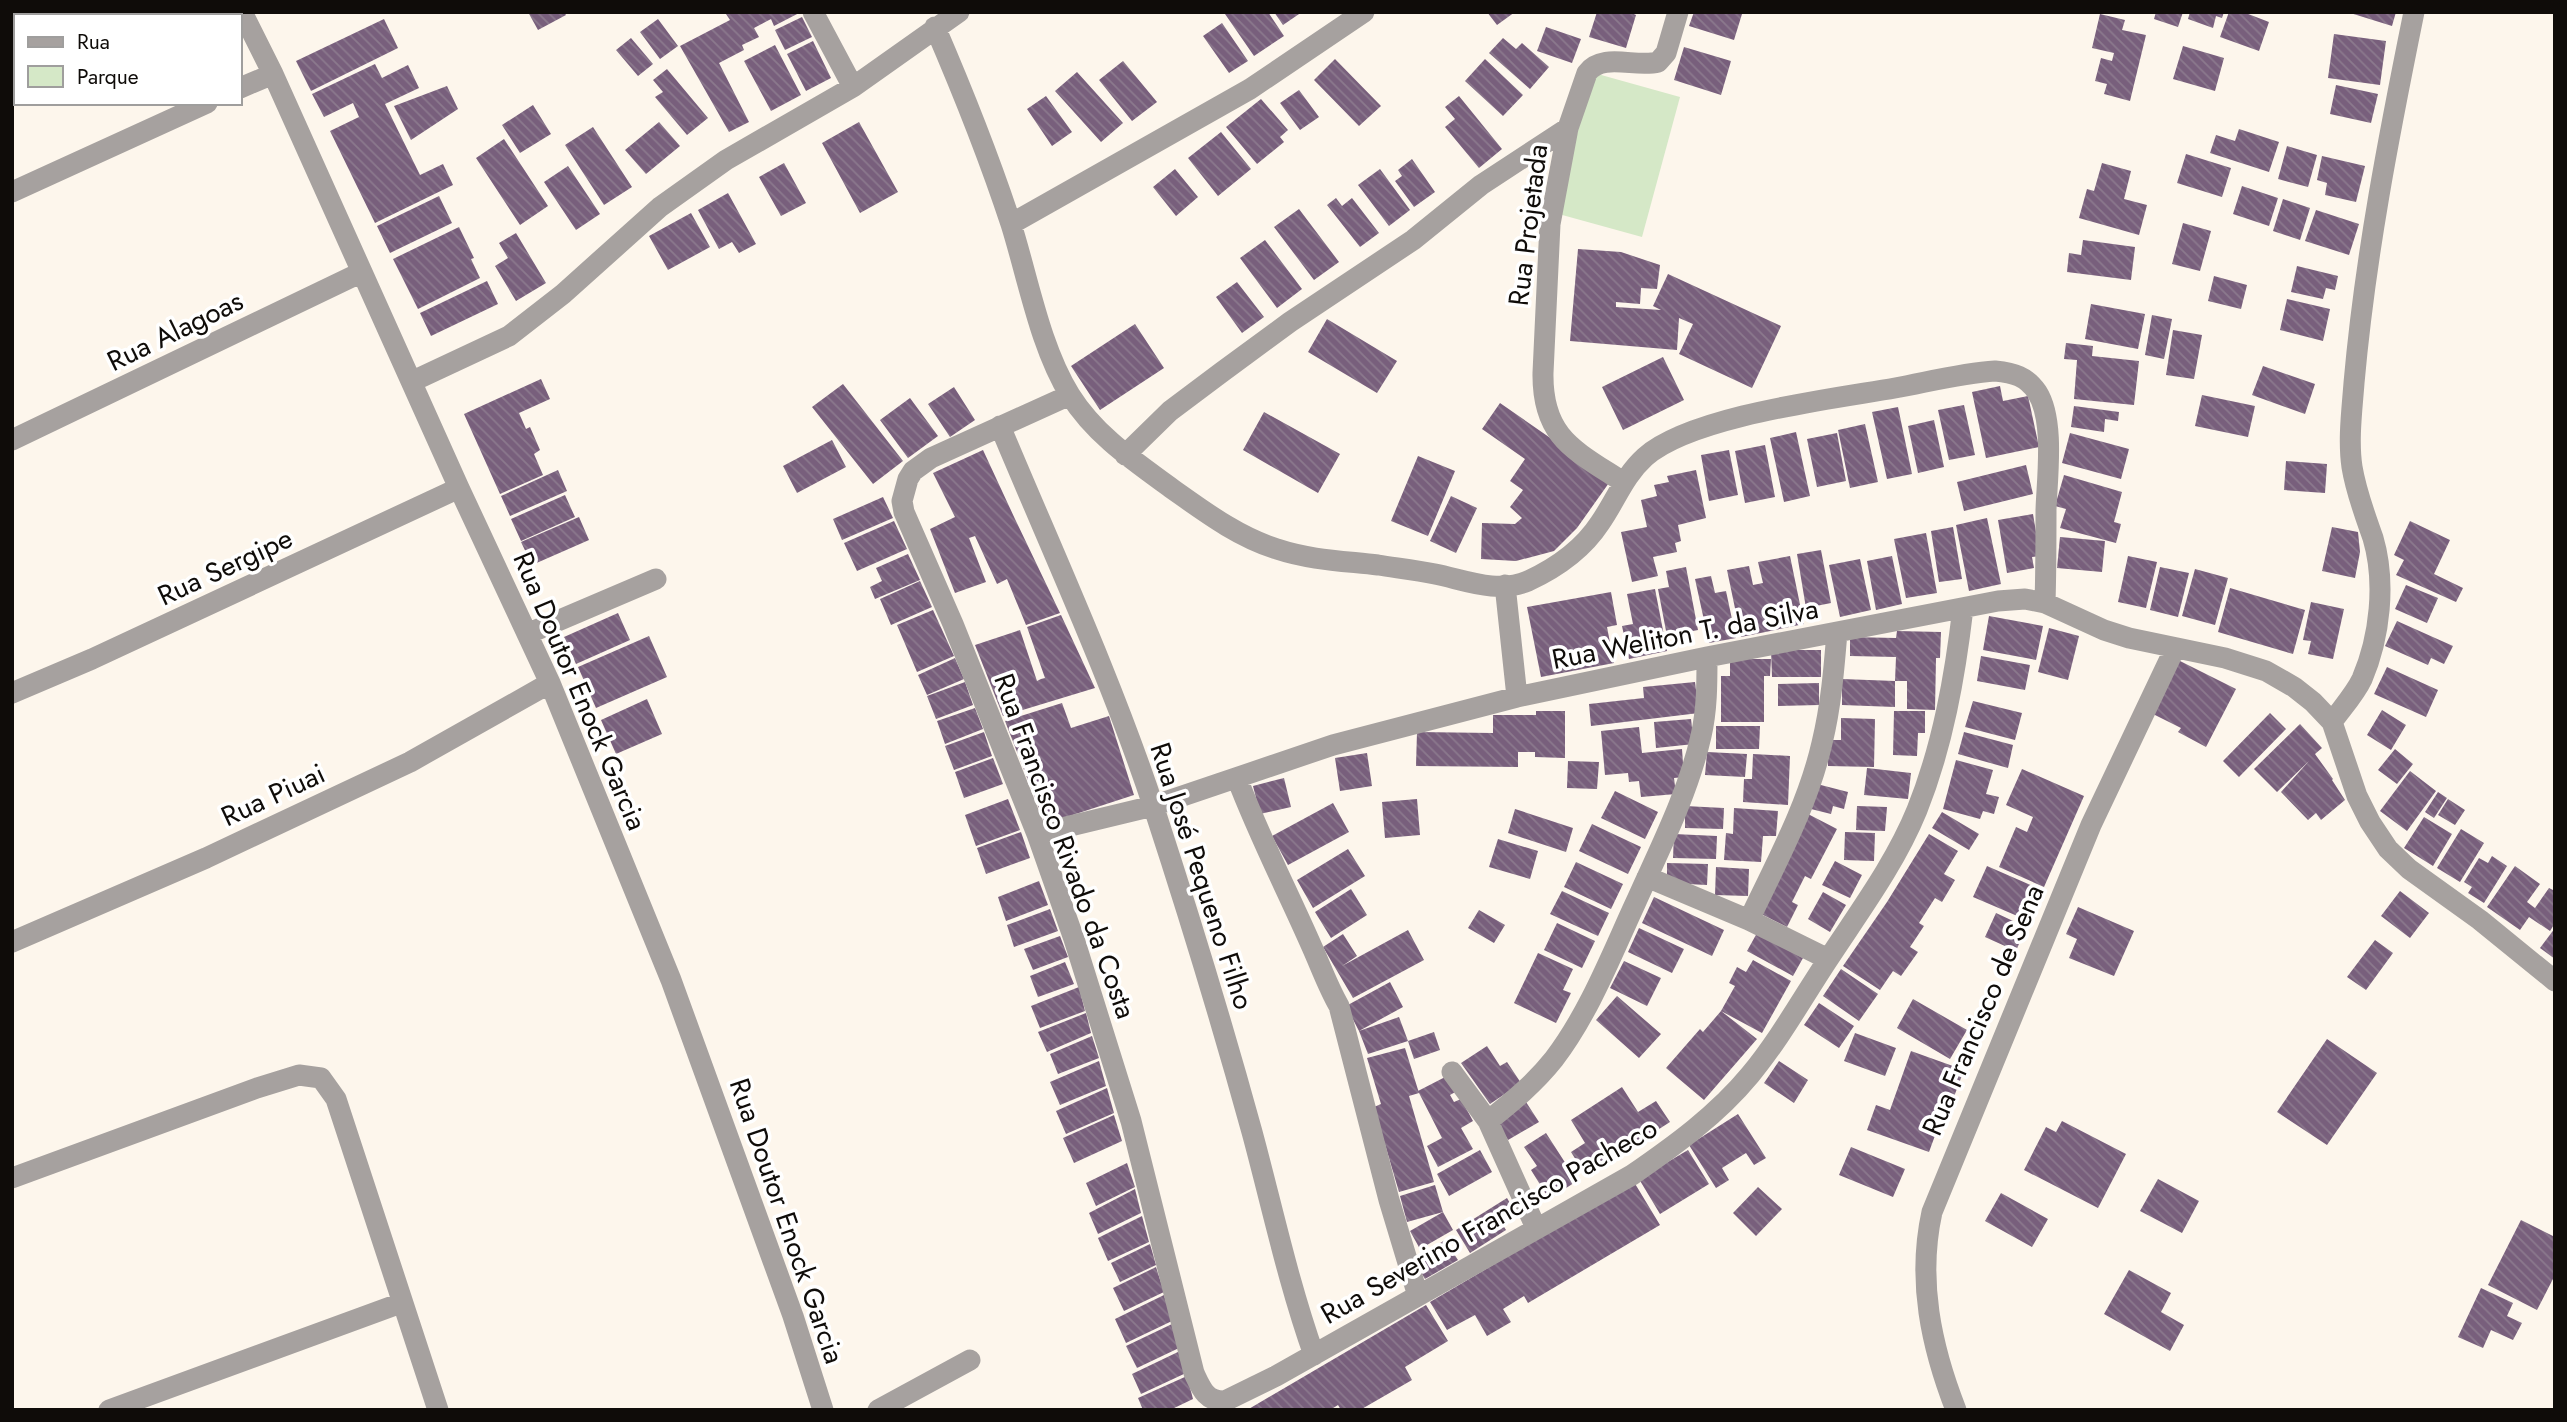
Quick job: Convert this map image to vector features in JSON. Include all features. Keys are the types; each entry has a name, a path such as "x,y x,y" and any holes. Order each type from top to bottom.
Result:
{"street":[{"name":"Rua Doutor Enock Garcia","path":"242,12 273,74 550,683 671,980 793,1316 823,1410"},
{"path":"813,12 853,87"},
{"path":"413,381 509,336 563,294 660,207 726,160 853,87 958,12"},
{"path":"1011,224 1250,89 1364,12"},
{"name":"Rua Projetada","path":"1622,482 1563,438 1547,415 1542,392 1550,224 1568,128 1591,67 1606,62 1647,65 1658,62 1666,53 1678,12"},
{"path":"2414,12 2382,173 2365,278 2351,427 2352,465 2378,567 2379,600 2376,626 2361,681 2332,722 2357,796 2388,849 2409,869 2480,920 2555,981"},
{"path":"935,27 977,126 1052,356 1070,395 1097,429 1125,455 1209,515 1251,540 1282,551 1327,561 1437,574 1486,586 1523,583 1561,563 1582,545 1601,523 1622,482 1647,455 1663,444 1729,420 1959,376 2004,372 2019,375 2031,384 2038,394 2045,416 2048,444 2045,603"},
{"path":"242,87 273,74"},
{"path":"12,192 203,105"},
{"path":"1125,455 1170,411 1222,372 1300,315 1413,240 1491,178 1568,128"},
{"name":"Rua Alagoas","path":"12,440 362,272"},
{"name":"Rua Francisco Rivado da Costa","path":"1070,395 950,448 913,471 902,501 913,535 953,624 1037,834 1078,952 1131,1121 1194,1373 1206,1395 1225,1401"},
{"name":"Rua José Pequeno Filho","path":"1000,426 1102,672 1153,806 1223,1030 1267,1186 1290,1280 1314,1355"},
{"name":"Rua Sergipe","path":"12,693 92,659 459,488"},
{"path":"527,634 656,579"},
{"path":"1505,585 1517,697"},
{"name":"Rua Weliton T. da Silva","path":"1037,834 1153,806 1333,745 1517,697 1707,657 2011,600 2045,603 2104,630 2129,638 2225,658 2266,671 2294,687 2332,722"},
{"name":"Rua Severino Francisco Pacheco","path":"1225,1401 1314,1355 1632,1175 1672,1148 1713,1114 1749,1076 1792,1016 1888,867 1917,810 1940,737 1957,665 1963,608"},
{"path":"1749,920 1806,795 1818,757 1833,688 1837,632"},
{"name":"Rua Francisco de Sena","path":"1956,1410 1933,1342 1927,1306 1924,1272 1931,1212 2091,825 2175,648"},
{"path":"1488,1121 1524,1092 1555,1057 1577,1023 1606,967 1687,782 1701,737 1706,709 1707,657"},
{"name":"Rua Piuai","path":"12,942 206,858 410,762 550,683"},
{"path":"1237,778 1260,838 1312,947 1327,986 1339,1006 1386,1188 1418,1296"},
{"path":"1647,877 1749,920 1828,959"},
{"path":"1452,1072 1488,1121 1536,1228"},
{"path":"12,1178 257,1088 299,1075 317,1076 326,1083 337,1100 438,1410"},
{"path":"109,1410 401,1303"},
{"path":"878,1410 970,1360"}],"green space":[{"path":"1594,73 1680,97 1642,237 1555,213"}],"building":[{"path":"528,12 564,12 566,15 538,30"},
{"path":"801,12 774,26 771,19 754,28 759,37 742,45 744,50 719,63 749,122 729,132 680,46 730,20 726,14"},
{"path":"1268,12 1284,36 1254,56 1225,14"},
{"path":"1274,12 1302,12 1283,25"},
{"path":"1487,12 1515,12 1497,25"},
{"path":"1597,12 1629,12 1636,15 1626,48 1589,37"},
{"path":"1694,12 1742,14 1734,40 1689,26"},
{"path":"2156,12 2183,12 2178,27 2154,19"},
{"path":"2190,12 2224,12 2222,18 2216,16 2213,28 2188,19"},
{"path":"2229,12 2243,12 2269,22 2259,51 2220,37"},
{"path":"2347,12 2396,12 2392,26"},
{"path":"2100,14 2125,20 2122,30 2146,35 2130,101 2104,94 2107,84 2095,81 2101,58 2112,61 2114,53 2092,48"},
{"path":"802,17 812,37 785,50 775,30"},
{"path":"384,19 398,48 311,91 296,61"},
{"path":"658,19 678,46 660,59 640,32"},
{"path":"1222,23 1248,61 1229,73 1203,36"},
{"path":"1546,27 1581,39 1572,63 1537,51"},
{"path":"2334,34 2386,41 2380,85 2328,78"},
{"path":"631,38 653,64 638,76 616,50"},
{"path":"1503,38 1516,49 1522,43 1549,67 1530,89 1489,53"},
{"path":"813,41 831,78 806,91 787,54"},
{"path":"775,45 801,95 771,111 744,61"},
{"path":"2183,46 2224,58 2215,91 2173,79"},
{"path":"1684,47 1731,61 1721,95 1674,80"},
{"path":"1335,59 1381,106 1359,126 1314,80"},
{"path":"1485,59 1523,95 1503,116 1465,81"},
{"path":"1123,61 1157,102 1132,121 1099,80"},
{"path":"375,64 382,78 408,65 419,88 385,104 420,175 443,164 453,185 375,223 330,131 359,117 353,103 324,117 312,94"},
{"path":"667,69 708,118 687,135 655,97 663,92 653,80"},
{"path":"1077,72 1123,123 1101,142 1055,91"},
{"path":"2336,85 2378,94 2371,123 2330,114"},
{"path":"447,86 458,109 411,140 394,106"},
{"path":"1299,90 1319,117 1300,130 1280,103"},
{"path":"1046,96 1072,132 1052,146 1027,109"},
{"path":"1459,96 1502,149 1479,168 1445,127 1455,119 1445,107"},
{"path":"1261,99 1288,130 1280,137 1284,142 1257,164 1226,127"},
{"path":"533,105 551,134 520,153 502,125"},
{"path":"659,122 680,146 646,174 625,150"},
{"path":"859,122 898,192 860,213 822,143"},
{"path":"593,127 632,187 604,205 565,145"},
{"path":"2239,129 2279,142 2269,172 2210,153 2216,135 2235,141"},
{"path":"1221,132 1251,169 1218,196 1188,158"},
{"path":"504,139 548,206 520,225 476,158"},
{"path":"2287,146 2317,155 2308,187 2278,179"},
{"path":"2186,154 2231,168 2222,197 2177,183"},
{"path":"2322,156 2365,166 2356,202 2325,195 2327,183 2317,180"},
{"path":"1412,159 1435,192 1414,207 1395,181 1402,176 1398,170"},
{"path":"784,163 806,203 781,216 759,177"},
{"path":"2102,163 2131,171 2124,199 2147,205 2139,235 2079,218 2087,189 2094,191"},
{"path":"568,166 600,214 576,230 544,182"},
{"path":"1175,169 1198,197 1176,216 1153,187"},
{"path":"1380,169 1410,210 1389,226 1358,185"},
{"path":"2242,186 2278,198 2269,226 2233,214"},
{"path":"728,193 756,244 739,253 732,242 719,249 698,210"},
{"path":"439,196 452,223 390,253 377,226"},
{"path":"1336,198 1342,206 1352,198 1379,233 1360,247 1327,205"},
{"path":"2283,199 2310,208 2300,240 2273,231"},
{"path":"1299,209 1339,262 1314,280 1274,227"},
{"path":"2316,210 2359,224 2349,255 2305,241"},
{"path":"691,213 710,247 668,270 649,236"},
{"path":"2183,223 2211,231 2200,271 2172,264"},
{"path":"459,227 480,278 418,309 393,259"},
{"path":"516,233 546,283 516,301 495,266 508,258 499,243"},
{"path":"1265,240 1302,289 1277,308 1240,258"},
{"path":"2083,240 2135,247 2131,280 2067,272 2069,253 2081,255"},
{"path":"1578,249 1621,252 1660,265 1657,289 1641,288 1640,304 1616,302 1616,307 1661,310 1653,306 1668,274 1781,326 1752,388 1679,354 1693,324 1679,318 1677,350 1570,341"},
{"path":"2297,266 2338,276 2335,290 2326,288 2323,299 2291,292"},
{"path":"2214,276 2247,285 2241,309 2208,301"},
{"path":"487,281 498,304 431,336 420,313"},
{"path":"1237,282 1264,317 1242,333 1216,297"},
{"path":"2287,299 2330,309 2323,341 2280,330"},
{"path":"2091,304 2145,314 2138,349 2085,339"},
{"path":"2152,315 2172,319 2164,359 2145,355"},
{"path":"1327,319 1397,361 1377,393 1308,352"},
{"path":"1135,324 1164,368 1100,410 1071,366"},
{"path":"2173,330 2202,335 2194,379 2166,375"},
{"path":"2066,343 2093,346 2092,356 2139,361 2134,405 2074,399 2077,360 2064,359"},
{"path":"1663,357 1684,400 1623,430 1602,387"},
{"path":"2263,366 2315,384 2305,414 2252,395"},
{"path":"541,379 550,399 519,413 526,429 530,427 540,450 534,454 543,475 500,494 464,414"},
{"path":"843,384 903,461 873,484 812,407"},
{"path":"2000,386 2003,401 2028,396 2039,447 1986,458 1972,392"},
{"path":"954,387 975,420 950,437 928,404"},
{"path":"2202,395 2255,406 2248,437 2195,426"},
{"path":"910,398 938,436 908,458 880,420"},
{"path":"1500,403 1611,480 1577,528 1554,551 1516,561 1481,559 1482,523 1515,524 1522,518 1510,507 1523,490 1510,481 1525,459 1482,429"},
{"path":"1964,405 1975,455 1949,460 1938,410"},
{"path":"2074,406 2119,412 2118,421 2105,419 2104,432 2071,427"},
{"path":"1898,407 1912,474 1887,479 1872,412"},
{"path":"1264,412 1340,454 1318,493 1243,450"},
{"path":"1934,420 1944,467 1918,473 1908,426"},
{"path":"1865,424 1878,482 1850,488 1838,430"},
{"path":"1796,432 1810,496 1784,502 1770,438"},
{"path":"1837,433 1846,481 1817,487 1807,439"},
{"path":"2070,433 2129,449 2121,479 2062,463"},
{"path":"832,440 846,467 797,493 783,466"},
{"path":"1765,445 1775,497 1745,503 1735,451"},
{"path":"983,450 1060,613 1026,625 1007,579 997,584 975,536 969,538 986,582 955,593 930,529 955,517 933,473"},
{"path":"1729,450 1738,495 1709,501 1701,455"},
{"path":"1418,456 1455,471 1428,536 1391,521"},
{"path":"2286,461 2327,464 2325,493 2284,490"},
{"path":"2026,465 2033,494 1964,511 1957,482"},
{"path":"558,470 567,491 510,516 501,496"},
{"path":"1696,470 1706,518 1678,525 1681,541 1675,543 1677,552 1653,557 1658,576 1632,582 1621,532 1647,527 1641,500 1657,496 1654,485 1669,482 1667,476"},
{"path":"2064,475 2122,492 2114,522 2121,524 2116,543 2060,528 2066,509 2055,506"},
{"path":"565,495 575,517 521,541 511,519"},
{"path":"1451,496 1477,508 1456,553 1430,541"},
{"path":"883,497 893,518 842,540 833,519"},
{"path":"2033,514 2040,556 2032,557 2034,568 2007,573 1998,520"},
{"path":"579,517 589,540 532,565 521,542"},
{"path":"1987,518 2001,584 1969,591 1956,525"},
{"path":"894,521 907,549 857,571 844,543"},
{"path":"2410,521 2450,540 2434,574 2463,588 2456,602 2396,575 2404,560 2394,555"},
{"path":"1953,527 1962,579 1939,582 1931,531"},
{"path":"2332,527 2358,532 2360,552 2355,578 2322,571"},
{"path":"1926,533 1937,593 1906,598 1894,539"},
{"path":"2060,537 2105,541 2102,572 2057,568"},
{"path":"1821,550 1831,603 1806,608 1797,554"},
{"path":"908,554 920,580 875,599 870,587 882,581 876,568"},
{"path":"1790,556 1804,624 1741,637 1727,570 1749,566 1753,585 1763,583 1758,562"},
{"path":"1892,556 1902,604 1876,610 1867,561"},
{"path":"2128,556 2157,562 2146,608 2118,602"},
{"path":"1860,559 1871,610 1840,617 1829,565"},
{"path":"1686,567 1698,630 1667,636 1658,589 1669,587 1666,571"},
{"path":"2160,567 2189,573 2178,617 2150,610"},
{"path":"2195,569 2228,578 2215,625 2182,616"},
{"path":"1711,576 1715,593 1726,591 1736,638 1709,643 1695,579"},
{"path":"920,581 932,607 891,625 880,599"},
{"path":"2406,585 2438,598 2427,623 2395,609"},
{"path":"2230,588 2305,610 2293,654 2218,632"},
{"path":"1655,589 1667,651 1629,659 1622,626 1633,624 1627,594"},
{"path":"1611,592 1617,625 1607,627 1614,663 1541,677 1527,607"},
{"path":"2311,602 2344,609 2333,659 2308,654 2311,641 2303,640"},
{"path":"933,610 954,656 917,672 897,625"},
{"path":"618,613 630,640 576,664 564,637"},
{"path":"1061,615 1095,688 1003,716 975,645 1020,630 1037,681 1045,678 1027,627"},
{"path":"1989,616 2043,626 2036,660 1983,650"},
{"path":"2397,621 2453,646 2444,664 2431,658 2428,665 2385,646"},
{"path":"2049,628 2079,636 2068,680 2038,672"},
{"path":"1897,631 1941,632 1940,658 1936,658 1935,710 1907,709 1907,681 1895,681 1896,657 1850,656 1850,637 1896,638"},
{"path":"649,636 667,677 596,708 578,667"},
{"path":"1771,650 1821,650 1821,677 1772,677"},
{"path":"1981,656 2030,665 2025,690 1977,681"},
{"path":"955,658 964,679 927,695 918,675"},
{"path":"1730,659 1771,659 1770,676 1764,676 1764,722 1721,722 1721,676 1730,676"},
{"path":"2178,660 2236,689 2206,747 2178,732 2181,728 2151,713"},
{"path":"2387,667 2438,690 2426,717 2374,694"},
{"path":"1842,679 1895,681 1895,707 1842,705"},
{"path":"965,682 973,705 936,719 927,696"},
{"path":"1695,682 1699,713 1591,726 1589,704 1644,698 1643,687"},
{"path":"1819,683 1819,705 1778,706 1778,684"},
{"path":"647,699 662,734 616,754 601,720"},
{"path":"1973,701 2022,713 2015,740 1965,727"},
{"path":"1062,703 1071,728 1109,716 1134,795 1045,824 1005,721"},
{"path":"975,708 983,729 945,744 937,721"},
{"path":"2382,710 2406,725 2391,750 2367,735"},
{"path":"1536,711 1565,711 1565,758 1535,757 1535,752 1518,752 1518,767 1416,766 1417,732 1493,733 1493,715 1536,715"},
{"path":"1894,711 1925,711 1925,733 1918,733 1917,756 1893,755"},
{"path":"2270,713 2286,729 2239,777 2223,761"},
{"path":"1841,718 1875,719 1874,767 1828,766 1828,740 1841,740"},
{"path":"1691,719 1694,744 1656,748 1654,722"},
{"path":"2300,724 2322,748 2315,754 2345,800 2321,820 2316,813 2308,820 2281,792 2309,761 2277,792 2254,769"},
{"path":"1716,726 1760,726 1759,749 1716,749"},
{"path":"1639,727 1642,753 1682,749 1684,777 1674,778 1676,794 1641,797 1639,781 1629,782 1628,773 1605,775 1601,731"},
{"path":"984,732 992,756 954,770 945,746"},
{"path":"1964,732 2013,745 2008,768 1958,754"},
{"path":"2395,749 2413,764 2397,784 2378,770"},
{"path":"1707,752 1747,754 1745,777 1705,775"},
{"path":"1367,753 1372,786 1340,791 1335,758"},
{"path":"1753,754 1790,756 1788,805 1743,802 1744,779 1752,779"},
{"path":"993,758 1003,784 964,798 955,772"},
{"path":"1956,760 1993,770 1986,794 1999,797 1994,814 1983,811 1980,819 1943,809"},
{"path":"1568,761 1599,762 1597,789 1567,788"},
{"path":"1867,768 1911,773 1908,799 1864,795"},
{"path":"2022,769 2084,796 2044,887 1999,867 2016,827 2027,832 2033,817 2006,805"},
{"path":"2410,771 2436,791 2407,831 2380,811"},
{"path":"1284,778 1291,807 1260,814 1253,786"},
{"path":"1817,784 1848,792 1844,809 1833,806 1831,814 1811,809"},
{"path":"1615,791 1658,812 1645,839 1601,818"},
{"path":"2438,792 2447,798 2434,818 2425,812"},
{"path":"1008,799 1020,830 976,846 965,815"},
{"path":"1417,799 1420,835 1385,838 1382,802"},
{"path":"2448,799 2465,810 2455,825 2438,815"},
{"path":"1333,803 1349,832 1288,865 1272,836"},
{"path":"1685,806 1724,808 1723,829 1685,828"},
{"path":"1857,806 1887,807 1885,831 1856,830"},
{"path":"1734,808 1778,811 1776,836 1763,836 1761,862 1724,860 1726,833 1733,834"},
{"path":"1515,809 1573,828 1566,852 1508,833"},
{"path":"1942,812 1979,834 1969,850 1932,828"},
{"path":"1808,814 1837,829 1811,879 1805,876 1792,902 1798,905 1787,927 1759,913"},
{"path":"2424,817 2452,834 2433,866 2404,848"},
{"path":"1592,824 1641,847 1628,874 1579,851"},
{"path":"2461,829 2484,843 2460,882 2437,868"},
{"path":"1021,832 1030,858 986,874 977,848"},
{"path":"1845,832 1875,833 1874,861 1844,860"},
{"path":"1674,834 1717,836 1716,859 1673,858"},
{"path":"1929,834 1958,851 1944,874 1955,880 1942,902 1935,898 1919,923 1924,926 1910,947 1918,952 1901,976 1893,971 1880,990 1843,966"},
{"path":"1498,839 1538,851 1530,879 1489,867"},
{"path":"1348,849 1365,876 1313,908 1297,880"},
{"path":"2492,856 2507,866 2484,903 2468,893 2472,887 2464,882 2479,858 2488,863"},
{"path":"1835,861 1862,875 1850,898 1822,885"},
{"path":"1576,862 1623,884 1611,909 1564,887"},
{"path":"1667,863 1708,864 1707,885 1667,883"},
{"path":"1987,866 2042,890 2029,921 1973,897"},
{"path":"2515,866 2540,884 2527,902 2535,908 2549,888 2555,891 2555,923 2550,931 2529,917 2520,930 2487,907"},
{"path":"1716,867 1749,869 1748,896 1715,895"},
{"path":"1039,881 1048,905 1006,921 998,897"},
{"path":"1351,889 1367,915 1331,938 1315,912"},
{"path":"1562,891 1609,913 1598,936 1550,914"},
{"path":"2400,891 2429,913 2410,938 2381,916"},
{"path":"1823,892 1846,905 1830,932 1808,919"},
{"path":"1654,897 1724,930 1712,956 1642,923"},
{"path":"2078,907 2134,931 2114,976 2069,958 2077,939 2066,934"},
{"path":"1050,909 1058,931 1014,947 1007,925"},
{"path":"1479,910 1505,925 1494,943 1468,928"},
{"path":"1996,913 2026,927 2016,951 1985,937"},
{"path":"1557,923 1595,941 1582,968 1544,950"},
{"path":"1639,928 1684,949 1672,973 1628,952"},
{"path":"2555,928 2555,959 2540,948"},
{"path":"1408,930 1424,960 1353,998 1323,947 1343,934 1357,956 1342,966"},
{"path":"1757,933 1803,958 1793,976 1747,951"},
{"path":"1060,936 1068,957 1033,970 1024,949"},
{"path":"2375,940 2393,953 2366,990 2347,977"},
{"path":"1538,953 1573,969 1563,990 1571,993 1556,1023 1514,1003"},
{"path":"1753,960 1791,981 1762,1033 1721,1011 1735,986 1729,983 1737,967 1746,972"},
{"path":"1624,961 1661,978 1647,1006 1610,988"},
{"path":"1065,962 1074,984 1038,997 1030,976"},
{"path":"1841,969 1878,994 1859,1021 1823,996"},
{"path":"1390,982 1403,1007 1359,1031 1346,1006"},
{"path":"1079,987 1085,1011 1040,1028 1031,1006"},
{"path":"1617,996 1661,1034 1639,1058 1596,1020"},
{"path":"1913,999 1967,1030 1950,1059 1897,1028"},
{"path":"1819,1003 1854,1026 1839,1048 1804,1025"},
{"path":"1721,1011 1757,1039 1704,1100 1666,1068 1700,1029 1703,1032"},
{"path":"1086,1013 1091,1033 1047,1052 1038,1032"},
{"path":"1399,1017 1408,1041 1368,1054 1359,1031"},
{"path":"1434,1032 1440,1050 1414,1059 1408,1041"},
{"path":"1855,1033 1896,1048 1885,1076 1844,1061"},
{"path":"1092,1036 1099,1058 1058,1074 1050,1054"},
{"path":"2327,1039 2377,1073 2327,1145 2277,1112"},
{"path":"1487,1046 1500,1066 1507,1062 1521,1083 1490,1104 1461,1063"},
{"path":"1405,1048 1419,1093 1409,1096 1434,1182 1399,1192 1374,1107 1381,1104 1367,1058"},
{"path":"1911,1051 1964,1070 1952,1102 1948,1100 1929,1152 1867,1130 1876,1105 1890,1110"},
{"path":"1099,1061 1106,1086 1060,1105 1050,1082"},
{"path":"1779,1061 1808,1080 1794,1103 1764,1083"},
{"path":"1449,1075 1457,1091 1450,1095 1454,1102 1461,1099 1473,1121 1461,1128 1473,1149 1438,1167 1427,1146 1442,1138 1418,1091"},
{"path":"1622,1087 1638,1112 1656,1101 1670,1122 1586,1176 1571,1152 1585,1143 1571,1120"},
{"path":"1107,1088 1114,1113 1066,1134 1056,1111"},
{"path":"1526,1102 1539,1122 1508,1140 1496,1120"},
{"path":"1738,1114 1766,1158 1754,1165 1746,1153 1722,1168 1729,1180 1716,1188 1689,1145"},
{"path":"1114,1115 1122,1141 1074,1163 1063,1138"},
{"path":"2062,1121 2126,1154 2098,1208 2024,1170 2046,1127 2056,1132"},
{"path":"1546,1133 1577,1181 1549,1199 1531,1170 1537,1166 1524,1147"},
{"path":"1851,1147 1905,1169 1893,1197 1839,1175"},
{"path":"1480,1150 1492,1172 1449,1196 1437,1174"},
{"path":"1688,1150 1709,1184 1660,1214 1639,1179"},
{"path":"1127,1163 1135,1187 1096,1206 1086,1183"},
{"path":"2158,1179 2199,1201 2182,1233 2140,1211"},
{"path":"1634,1182 1660,1225 1528,1303 1524,1296 1503,1309 1511,1322 1487,1336 1475,1315 1447,1330 1430,1302"},
{"path":"1435,1185 1443,1212 1407,1222 1400,1196"},
{"path":"1758,1187 1782,1209 1756,1236 1733,1213"},
{"path":"1135,1189 1141,1213 1098,1234 1089,1213"},
{"path":"2001,1193 2048,1219 2032,1247 1985,1221"},
{"path":"1507,1198 1514,1210 1499,1219 1506,1230 1470,1253 1456,1230"},
{"path":"1443,1212 1453,1230 1420,1249 1410,1231"},
{"path":"1142,1216 1149,1242 1108,1261 1098,1238"},
{"path":"2521,1220 2555,1237 2555,1275 2537,1310 2488,1285"},
{"path":"1445,1240 1458,1260 1425,1279 1413,1260"},
{"path":"1150,1244 1156,1265 1120,1282 1111,1263"},
{"path":"1156,1267 1164,1292 1124,1311 1113,1288"},
{"path":"2129,1270 2171,1293 2161,1312 2184,1325 2170,1351 2104,1314"},
{"path":"2481,1288 2513,1303 2507,1316 2522,1323 2513,1340 2491,1330 2483,1348 2458,1337"},
{"path":"1164,1295 1172,1321 1126,1343 1115,1319"},
{"path":"1426,1305 1448,1341 1405,1367 1412,1380 1360,1410 1341,1410 1338,1405 1330,1410 1247,1410"},
{"path":"1172,1324 1179,1348 1137,1368 1126,1346"},
{"path":"1180,1351 1186,1373 1141,1394 1132,1374"},
{"path":"1187,1376 1193,1399 1170,1410 1143,1410 1138,1398"}]}
